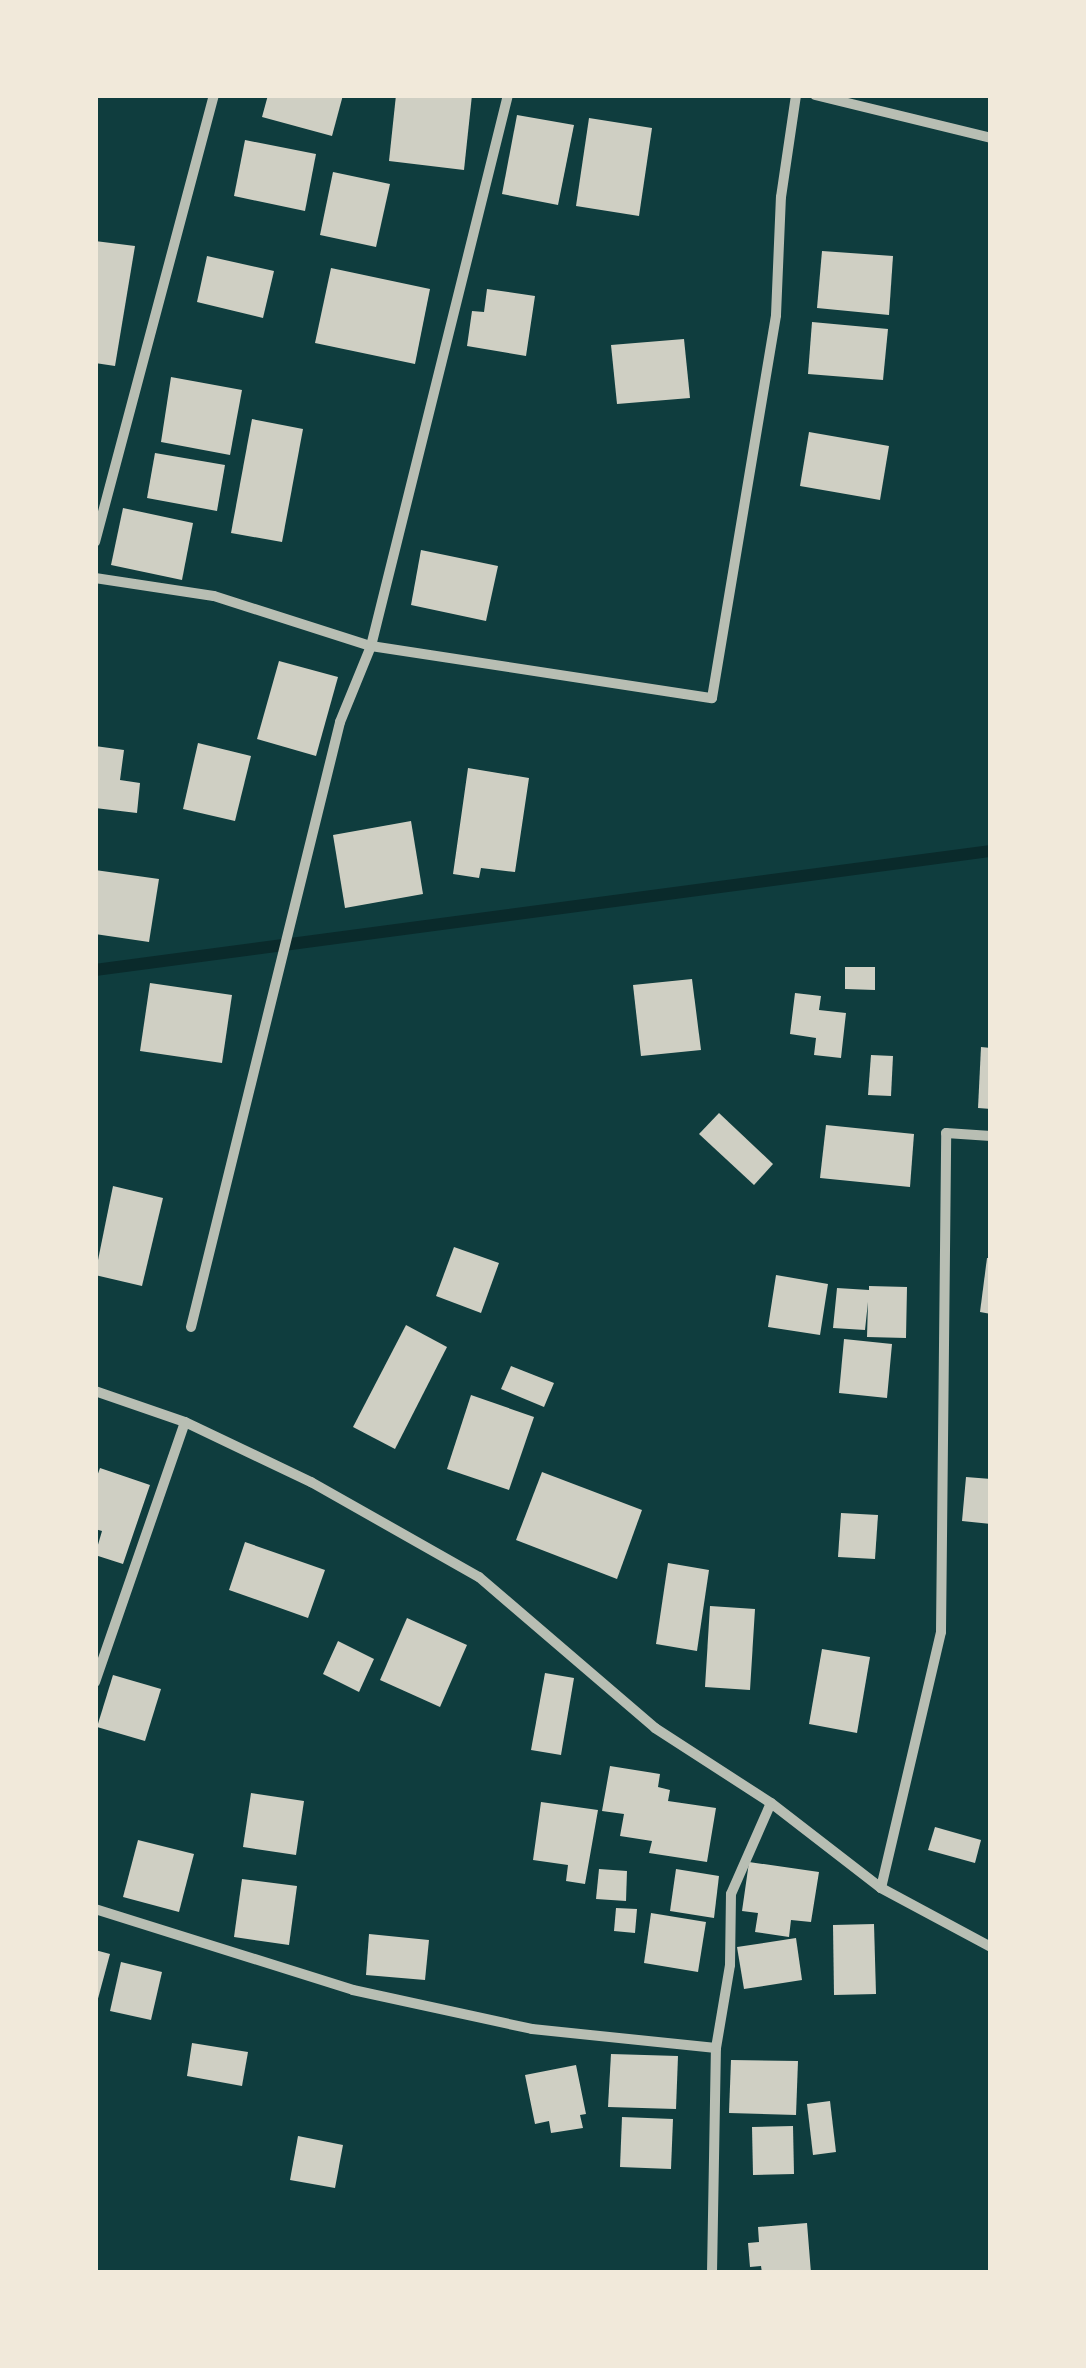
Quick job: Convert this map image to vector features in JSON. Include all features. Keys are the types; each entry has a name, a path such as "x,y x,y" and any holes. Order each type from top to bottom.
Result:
{"street":[{"path":"95,542 214,95"},
{"path":"191,1326 340,722 371,646 508,95"},
{"path":"95,578 214,596 371,646 712,698 776,315 782,198 796,95"},
{"path":"815,95 991,138"},
{"path":"881,1888 941,1632 946,1133 991,1136"},
{"path":"95,1391 185,1422 311,1482 479,1577 655,1728 771,1803 881,1888 991,1947"},
{"path":"95,1682 185,1422"},
{"path":"712,2273 716,2048 730,1965 731,1894 771,1803"},
{"path":"95,1909 353,1990 532,2029 716,2048"}],"building":[{"path":"268,95 343,95 332,136 262,117"},
{"path":"396,95 472,95 464,170 389,161"},
{"path":"517,115 574,125 558,205 502,194"},
{"path":"589,118 652,128 639,216 576,206"},
{"path":"245,140 316,154 305,211 234,196"},
{"path":"333,172 390,184 376,247 320,235"},
{"path":"95,241 135,246 115,366 95,363"},
{"path":"822,251 893,256 889,315 817,308"},
{"path":"207,256 274,271 263,318 197,302"},
{"path":"331,268 430,289 415,364 315,343"},
{"path":"487,289 535,296 526,356 467,346 472,311 484,312"},
{"path":"812,322 888,329 883,380 808,374"},
{"path":"684,339 690,398 617,404 611,345"},
{"path":"171,377 242,390 230,455 161,442"},
{"path":"252,419 303,429 282,542 231,533"},
{"path":"809,432 889,446 880,500 800,486"},
{"path":"155,453 225,465 217,511 147,498"},
{"path":"123,508 193,523 182,580 111,565"},
{"path":"421,550 498,566 486,621 411,605"},
{"path":"279,661 338,677 316,756 257,739"},
{"path":"198,743 251,756 235,821 183,809"},
{"path":"95,746 124,750 120,780 140,783 137,813 95,808"},
{"path":"468,768 529,778 515,872 481,868 479,878 453,874"},
{"path":"411,821 423,894 345,908 333,835"},
{"path":"95,870 159,879 149,942 95,934"},
{"path":"845,967 875,967 875,990 845,989"},
{"path":"692,979 701,1050 641,1056 633,985"},
{"path":"150,983 232,995 222,1063 140,1051"},
{"path":"795,993 821,996 819,1010 846,1013 841,1058 814,1055 816,1038 790,1034"},
{"path":"981,1047 991,1048 991,1109 978,1108"},
{"path":"871,1055 893,1056 891,1096 868,1095"},
{"path":"719,1113 773,1164 754,1185 699,1134"},
{"path":"826,1125 914,1134 910,1187 820,1178"},
{"path":"113,1186 163,1198 142,1286 95,1275"},
{"path":"454,1247 499,1263 481,1313 436,1296"},
{"path":"987,1258 991,1258 991,1314 980,1312"},
{"path":"776,1275 828,1284 820,1335 768,1327"},
{"path":"869,1286 907,1287 906,1338 867,1337 868,1302 865,1330 833,1328 837,1288 869,1290"},
{"path":"406,1325 447,1347 395,1449 353,1427"},
{"path":"844,1339 892,1344 887,1398 839,1393"},
{"path":"511,1366 554,1383 544,1407 501,1389"},
{"path":"471,1395 534,1417 509,1490 447,1469"},
{"path":"100,1468 150,1485 123,1564 95,1555 102,1531 95,1529 95,1482"},
{"path":"542,1472 642,1510 617,1579 516,1540"},
{"path":"966,1477 991,1479 991,1524 962,1521"},
{"path":"841,1513 878,1515 875,1559 838,1557"},
{"path":"245,1542 325,1570 308,1618 229,1590"},
{"path":"668,1563 709,1570 697,1651 656,1644"},
{"path":"710,1606 755,1609 750,1690 705,1687"},
{"path":"407,1618 467,1645 440,1707 380,1680"},
{"path":"338,1641 374,1659 359,1692 323,1674"},
{"path":"822,1649 870,1657 857,1733 809,1724"},
{"path":"545,1673 574,1678 561,1755 531,1750"},
{"path":"113,1675 161,1689 145,1741 97,1727"},
{"path":"610,1766 660,1774 658,1787 670,1790 668,1801 716,1808 707,1862 649,1853 652,1841 620,1836 624,1814 602,1811"},
{"path":"251,1793 304,1801 296,1855 243,1847"},
{"path":"541,1802 598,1810 585,1884 566,1881 568,1865 533,1860"},
{"path":"935,1827 981,1840 975,1863 928,1850"},
{"path":"138,1840 194,1854 179,1912 123,1897"},
{"path":"749,1862 819,1872 811,1922 791,1920 789,1937 755,1932 758,1913 742,1911"},
{"path":"599,1869 627,1871 626,1901 596,1899"},
{"path":"676,1869 719,1876 714,1918 670,1911"},
{"path":"242,1879 297,1886 289,1945 234,1937"},
{"path":"616,1908 637,1909 635,1933 614,1931"},
{"path":"651,1913 706,1922 698,1972 644,1963"},
{"path":"874,1924 876,1994 834,1995 833,1925"},
{"path":"369,1934 429,1940 425,1980 366,1975"},
{"path":"796,1938 802,1980 744,1989 737,1947"},
{"path":"95,1950 110,1954 96,2006 95,2006"},
{"path":"121,1962 162,1972 151,2020 110,2011"},
{"path":"192,2043 248,2052 242,2086 187,2076"},
{"path":"611,2054 678,2056 676,2109 608,2107"},
{"path":"731,2060 798,2061 796,2115 729,2113"},
{"path":"576,2065 586,2114 580,2115 583,2128 551,2133 549,2121 535,2124 525,2075"},
{"path":"830,2101 836,2152 813,2155 807,2104"},
{"path":"622,2117 673,2119 671,2169 620,2167"},
{"path":"793,2126 794,2174 753,2175 752,2127"},
{"path":"298,2136 343,2145 335,2188 290,2180"},
{"path":"807,2223 811,2273 762,2273 761,2266 750,2267 748,2243 759,2242 758,2227"}],"waterway":[{"path":"95,970 991,851"}]}
